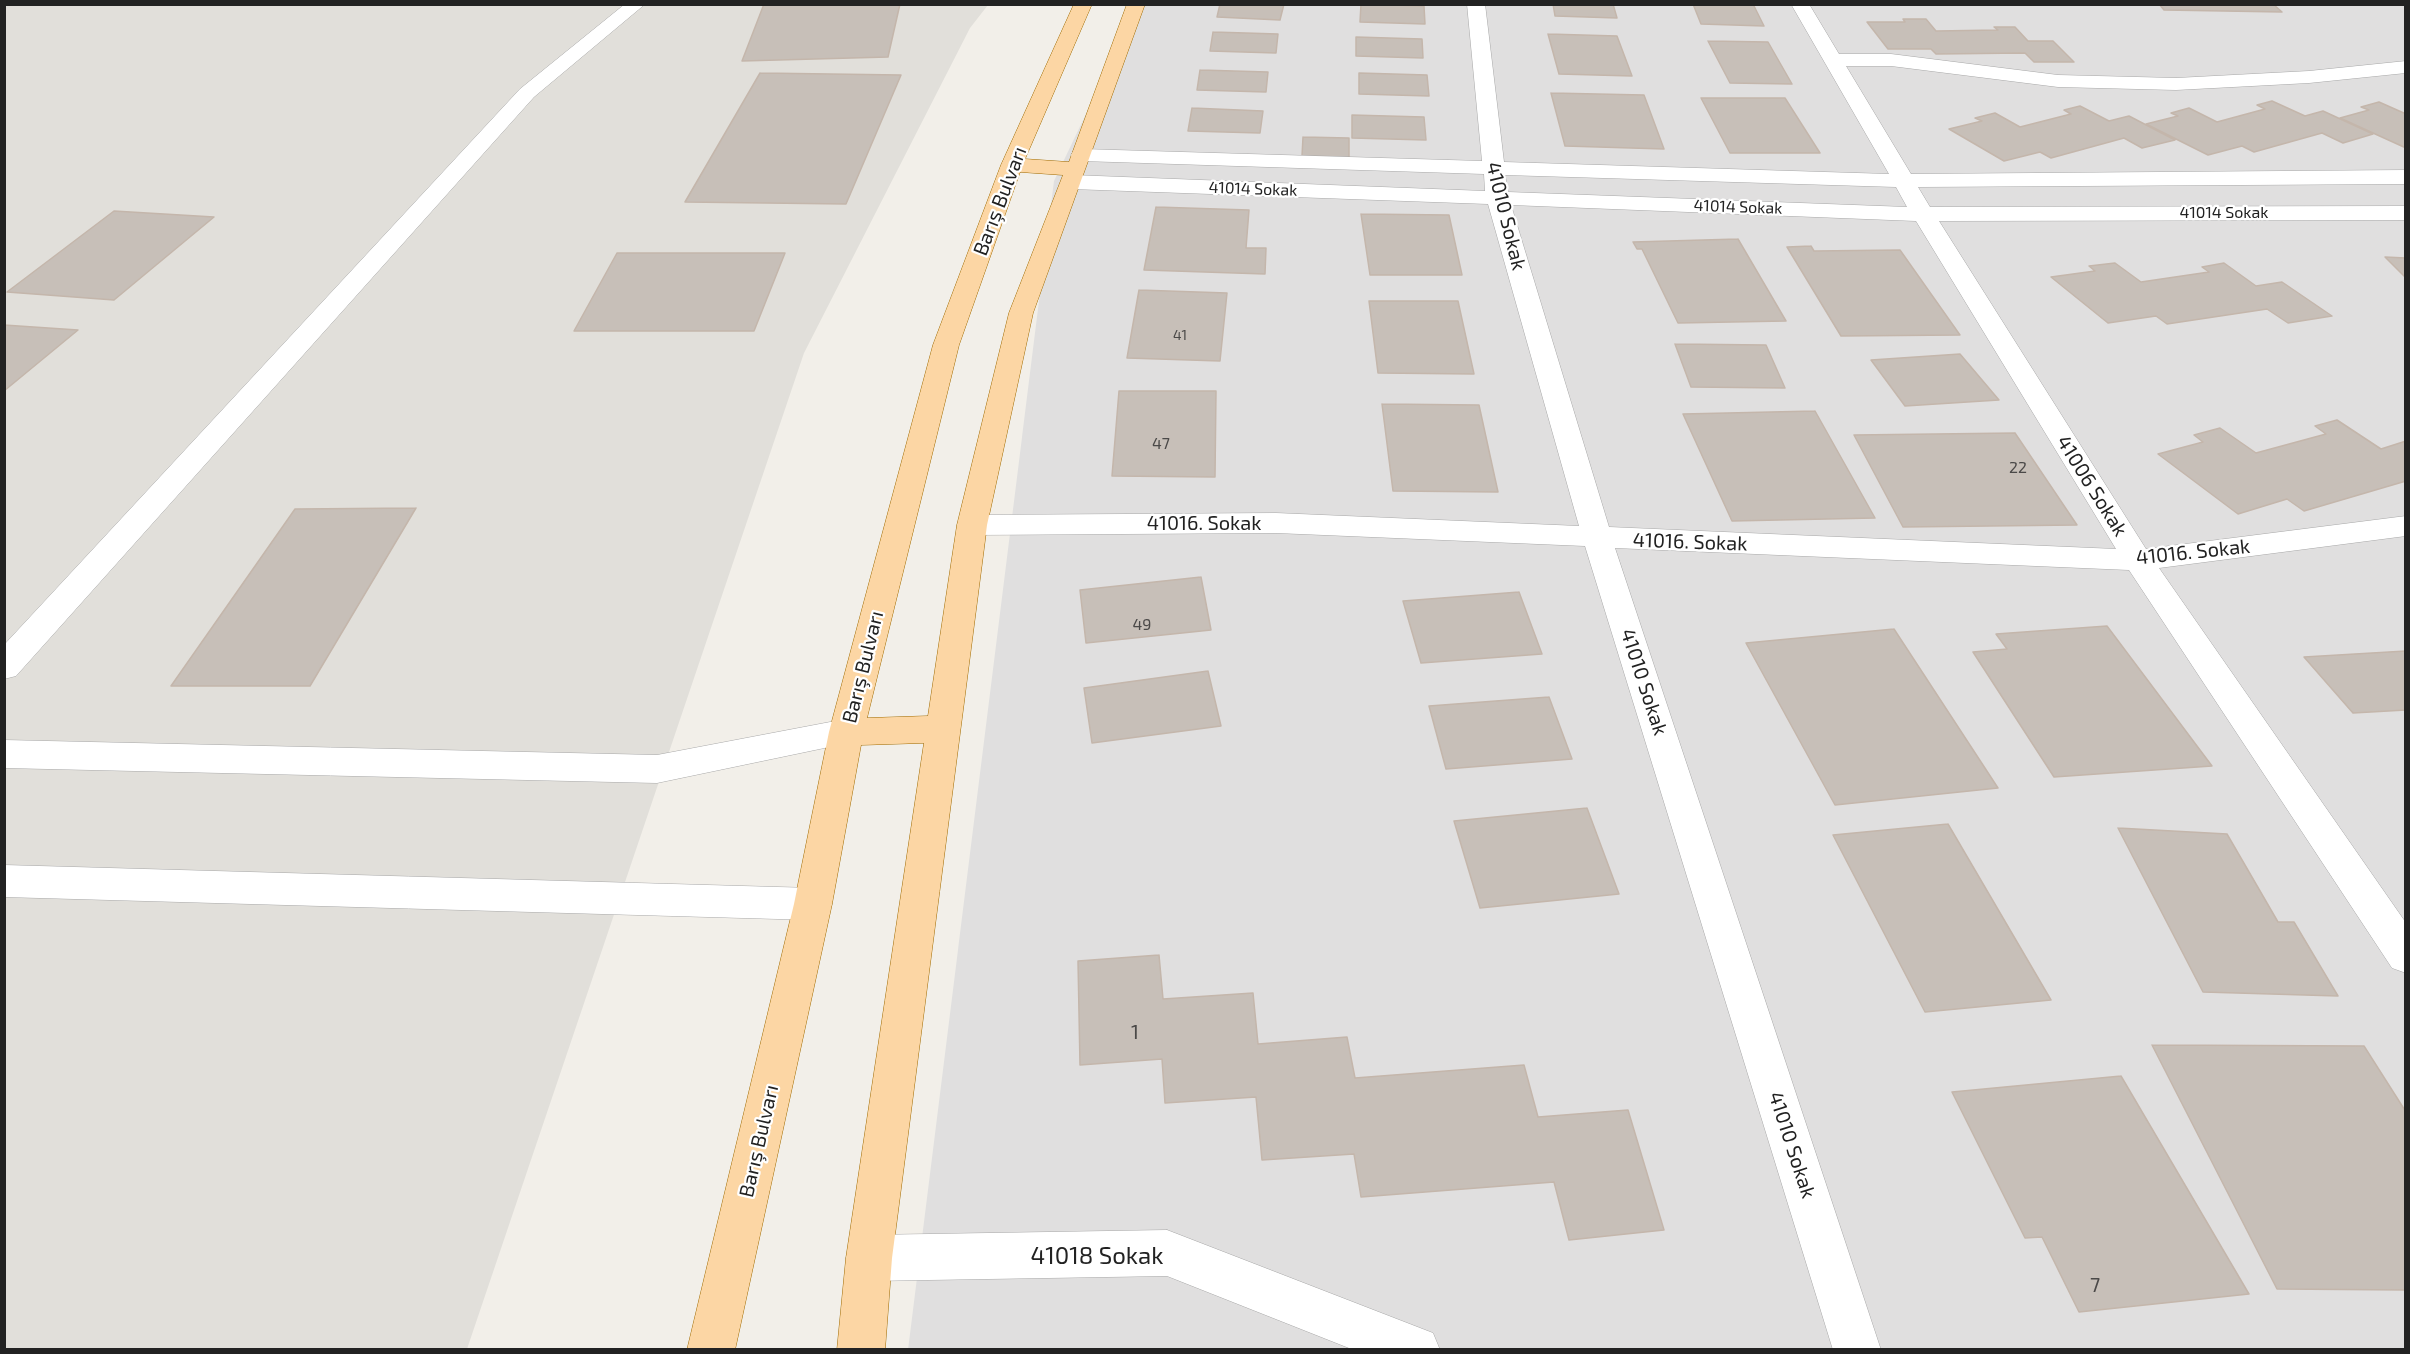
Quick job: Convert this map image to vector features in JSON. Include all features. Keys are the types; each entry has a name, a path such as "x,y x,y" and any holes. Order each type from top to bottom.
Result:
{"main road":[{"name":"Barış Bulvarı","path":"711,1350 813,904 846,732 946,345 1012,165 1083,4"},
{"path":"861,1350 869,1258 972,525 1021,313 1077,169 1136,4"},
{"path":"1012,165 1077,169"},
{"path":"846,732 943,729"}],"street":[{"name":"41010 Sokak","path":"1476,4 1495,184 1597,538 1857,1350"},
{"name":"41006 Sokak","path":"1800,4 1923,214 2139,560 2406,956"},
{"path":"4,667 527,93 635,5"},
{"path":"1833,60 1891,60 2058,81 2164,83 2310,77 2406,67"},
{"name":"41014 Sokak","path":"1077,169 1495,184 1923,214 2406,213"},
{"name":"41014 Sokak","path":"1495,184 2406,177"},
{"name":"41016. Sokak","path":"972,525 1276,523 2139,560 2406,526"},
{"path":"4,754 657,769 846,732"},
{"path":"4,882 813,904"},
{"name":"41018 Sokak","path":"869,1258 1167,1253 1416,1350"}],"shaded area":[{"path":"5,5 988,5 970,28 804,353 467,1349 5,1350"},
{"path":"1138,5 2405,5 2405,1349 908,1350 1054,181"}],"building":[{"path":"764,4 900,4 888,57 742,61"},
{"path":"1220,4 1284,4 1280,20 1217,17"},
{"path":"1361,4 1424,6 1425,24 1360,22"},
{"path":"1553,4 1613,4 1617,18 1555,16"},
{"path":"1693,4 1753,4 1764,26 1701,24"},
{"path":"2159,4 2273,4 2282,12 2164,10"},
{"path":"1903,19 1926,19 1936,31 1998,30 1994,27 2015,27 2028,41 2053,41 2074,62 2034,62 2025,53 1936,54 1931,49 1888,49 1867,22 1905,22"},
{"path":"1213,32 1278,34 1276,53 1210,51"},
{"path":"1548,34 1617,36 1632,76 1559,74"},
{"path":"1356,37 1422,39 1423,58 1356,56"},
{"path":"1708,41 1768,42 1792,84 1730,83"},
{"path":"1200,70 1268,72 1266,92 1197,90"},
{"path":"760,73 901,75 846,204 685,202"},
{"path":"1359,73 1427,75 1429,96 1359,94"},
{"path":"1551,93 1644,95 1664,149 1565,146"},
{"path":"1701,98 1785,98 1820,153 1730,153"},
{"path":"2272,101 2305,116 2323,111 2373,134 2343,143 2322,133 2254,152 2242,146 2208,155 2146,124 2178,116 2171,113 2189,108 2217,122 2265,109 2257,105"},
{"path":"2379,102 2406,114 2406,148 2340,118 2369,110 2361,107"},
{"path":"2080,106 2109,121 2129,116 2175,140 2142,148 2124,138 2051,158 2040,152 2004,161 1949,129 1982,121 1975,118 1995,113 2020,127 2071,114 2064,110"},
{"path":"1192,108 1263,111 1260,133 1188,131"},
{"path":"1352,115 1424,117 1426,140 1352,138"},
{"path":"1303,137 1349,138 1349,158 1302,156"},
{"path":"1156,207 1249,210 1246,248 1266,248 1265,274 1144,270"},
{"path":"114,211 214,217 114,300 7,292"},
{"path":"1361,214 1449,215 1462,275 1370,275"},
{"path":"1738,239 1786,321 1678,323 1642,249 1637,249 1633,242"},
{"path":"1811,246 1814,251 1900,250 1960,335 1841,336 1787,247"},
{"path":"617,253 785,253 754,331 574,331"},
{"path":"2385,257 2406,258 2406,278"},
{"path":"2115,263 2141,282 2209,272 2202,267 2224,263 2256,286 2282,282 2332,316 2288,323 2267,309 2167,324 2156,316 2108,323 2051,277 2095,271 2089,266"},
{"path":"1139,290 1227,293 1220,361 1127,358"},
{"path":"1369,301 1458,301 1474,374 1378,373"},
{"path":"4,325 78,330 4,391"},
{"path":"1675,344 1766,345 1785,388 1691,387"},
{"path":"1960,354 1999,400 1905,406 1871,360"},
{"path":"1119,391 1216,391 1215,477 1112,476"},
{"path":"1382,404 1479,405 1498,492 1393,491"},
{"path":"1815,411 1875,518 1732,521 1683,414"},
{"path":"2337,420 2381,449 2406,441 2406,481 2304,511 2287,499 2238,514 2158,454 2203,442 2194,435 2220,428 2256,453 2326,434 2315,426"},
{"path":"2015,433 2077,525 1903,527 1854,435"},
{"path":"416,508 310,686 171,686 295,509"},
{"path":"1201,577 1211,630 1086,643 1080,590"},
{"path":"1519,592 1542,654 1421,663 1403,601"},
{"path":"2107,626 2212,766 2054,777 1973,652 2007,649 1996,634"},
{"path":"1894,629 1998,788 1835,805 1746,643"},
{"path":"2406,651 2406,710 2353,713 2304,657"},
{"path":"1208,671 1221,726 1092,743 1084,688"},
{"path":"1549,697 1572,759 1446,769 1429,706"},
{"path":"1587,808 1619,894 1480,908 1454,821"},
{"path":"1948,824 2051,1000 1925,1012 1833,835"},
{"path":"2118,828 2227,834 2278,922 2294,922 2338,996 2203,992"},
{"path":"1159,955 1163,999 1253,993 1258,1044 1347,1037 1355,1078 1524,1065 1538,1117 1628,1110 1664,1230 1569,1240 1554,1182 1361,1197 1354,1154 1262,1160 1256,1097 1165,1103 1162,1059 1080,1065 1078,961"},
{"path":"2152,1045 2364,1046 2406,1112 2406,1290 2277,1289"},
{"path":"2121,1076 2249,1294 2079,1312 2042,1237 2025,1238 1952,1092"}]}
